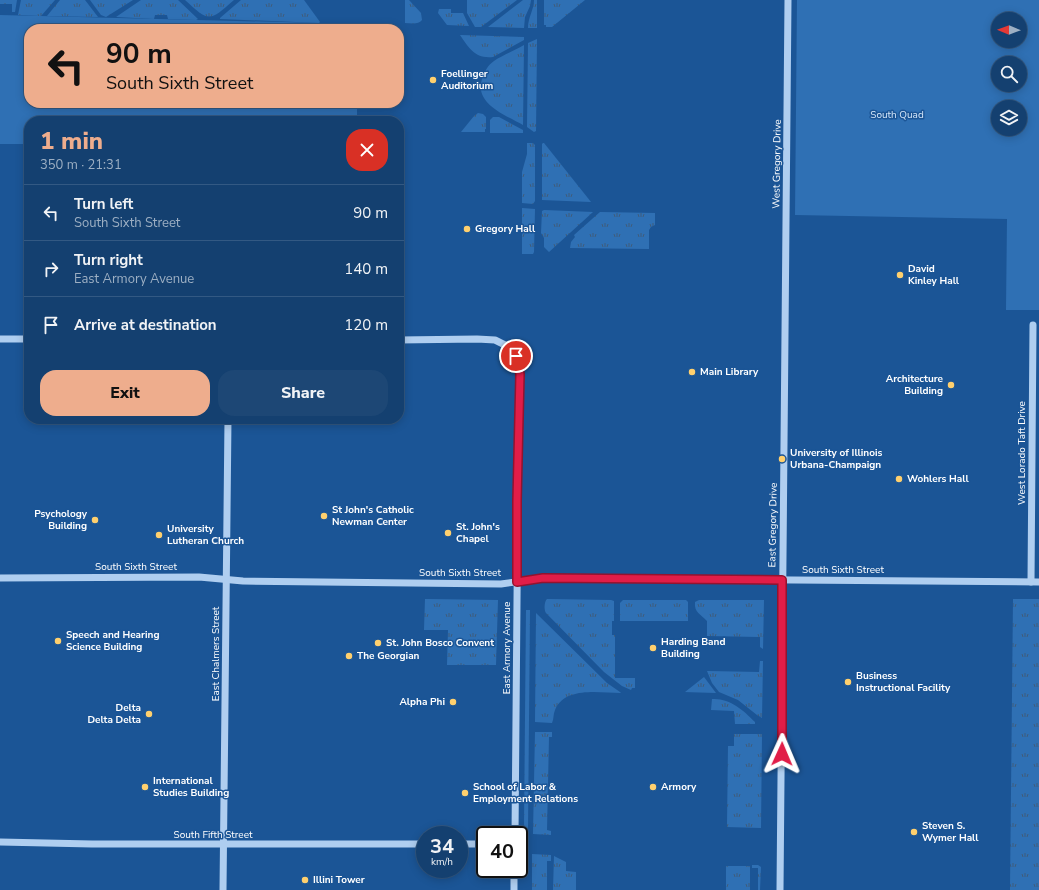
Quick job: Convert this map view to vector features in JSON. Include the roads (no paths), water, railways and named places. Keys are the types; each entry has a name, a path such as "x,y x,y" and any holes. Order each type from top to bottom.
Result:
{"street":[{"name":"West Gregory Drive","path":"785,329 788,0"},
{"name":"West Lorado Taft Drive","path":"1031,582 1033,325"},
{"name":"East Gregory Drive","path":"780,890 785,329"},
{"path":"0,339 24,339"},
{"name":"East Armory Avenue","path":"404,340 495,340 507,346 516,356 520,374 517,501 515,826"},
{"name":"East Chalmers Street","path":"223,890 228,424"},
{"name":"South Sixth Street","path":"0,578 199,578 243,581 486,584 517,582 543,578 1039,582"},
{"name":"South Fifth Street","path":"0,842 224,845 416,844"},
{"path":"514,878 514,890"}],"place":[{"name":"Foellinger Auditorium","path":"433,80"},
{"name":"Gregory Hall","path":"467,229"},
{"name":"David Kinley Hall","path":"900,275"},
{"name":"Main Library","path":"692,372"},
{"name":"Architecture Building","path":"951,385"},
{"name":"University of Illinois Urbana-Champaign","path":"782,459"},
{"name":"Wohlers Hall","path":"899,479"},
{"name":"St John's Catholic Newman Center","path":"324,516"},
{"name":"Psychology Building","path":"95,520"},
{"name":"St. John's Chapel","path":"448,533"},
{"name":"University Lutheran Church","path":"159,535"},
{"name":"Speech and Hearing Science Building","path":"58,641"},
{"name":"St. John Bosco Convent","path":"378,643"},
{"name":"Harding Band Building","path":"653,648"},
{"name":"The Georgian","path":"349,656"},
{"name":"Business Instructional Facility","path":"848,682"},
{"name":"Alpha Phi","path":"453,702"},
{"name":"Delta Delta Delta","path":"149,714"},
{"name":"International Studies Building","path":"145,787"},
{"name":"Armory","path":"653,787"},
{"name":"School of Labor & Employment Relations","path":"465,793"},
{"name":"Steven S. Wymer Hall","path":"914,832"},
{"name":"Illini Tower","path":"305,880"}],"park label":[{"name":"South Quad","path":"897,115"}]}
